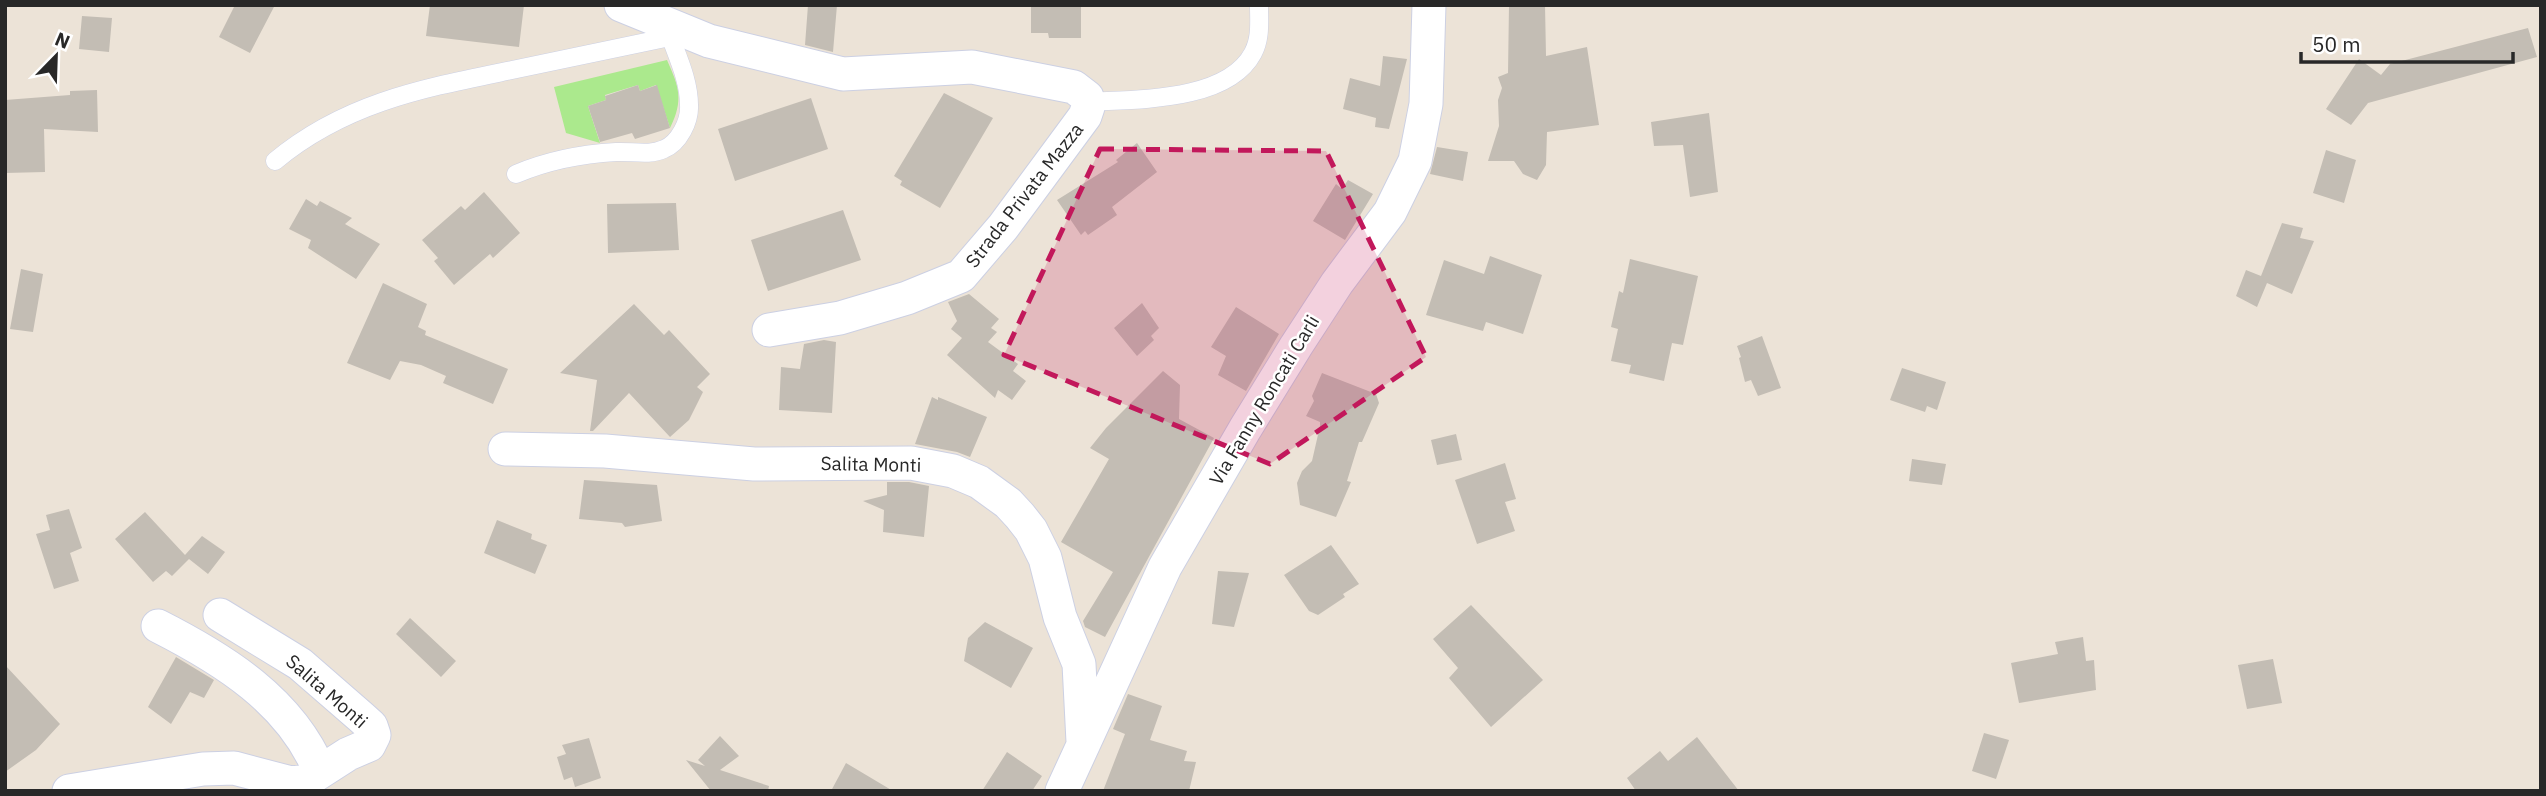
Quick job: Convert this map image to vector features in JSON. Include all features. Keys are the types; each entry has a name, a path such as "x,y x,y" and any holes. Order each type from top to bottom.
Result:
{"street":[{"name":"Strada Privata Mazza","path":"621,5 668,30 844,74 972,67 1074,87 1084,93 1088,103 1087,112 1077,127 1003,227 961,276 906,298 841,317 769,330"},
{"name":"Via Fanny Roncati Carli","path":"1062,791 1172,556 1296,346 1337,283 1390,212 1415,161 1426,104 1429,5"},
{"name":"Salita Monti","path":"505,449 605,452 754,464 911,463 953,471 979,482 1008,503 1020,516 1031,530 1045,558 1060,617 1079,664 1083,748"},
{"name":"Salita Monti","path":"69,791 204,769 234,768 291,783 306,781 348,754 369,745 374,735 371,726 300,664 220,615"},
{"path":"158,626 227,665 258,690 295,727 313,755 320,772"}],"lane":[{"path":"1088,103 1163,96 1196,90 1225,80 1240,71 1253,53 1259,34 1259,5"},
{"path":"275,161 297,143 333,122 398,95 668,30 686,83 690,107 680,137 666,149 648,153 626,151 561,158 516,174"}],"highlighted area":[{"path":"1100,149 1326,151 1426,357 1270,464 1004,355"}],"green space":[{"path":"667,60 678,94 677,109 670,128 656,85 640,91 638,85 605,95 606,100 588,106 600,143 566,133 554,87"}],"building":[{"path":"235,5 275,5 250,53 219,37"},
{"path":"430,5 524,5 519,47 426,36"},
{"path":"808,5 837,5 833,52 805,45"},
{"path":"1031,5 1081,5 1081,38 1049,38 1048,33 1031,33"},
{"path":"1509,5 1545,5 1546,56 1587,47 1599,125 1547,132 1546,165 1537,180 1523,174 1514,161 1488,161 1499,126 1498,100 1502,88 1498,77 1508,73"},
{"path":"82,16 112,18 109,52 79,49"},
{"path":"2528,28 2537,57 2368,103 2351,125 2326,109 2359,59 2381,75 2390,64"},
{"path":"1383,56 1407,59 1389,129 1375,127 1376,118 1343,109 1350,78 1380,86"},
{"path":"638,85 640,91 657,85 670,128 635,139 632,133 600,142 588,106 606,100 605,96"},
{"path":"97,90 98,132 44,129 45,172 5,173 5,100"},
{"path":"944,93 993,118 940,208 900,185 902,181 894,176"},
{"path":"811,98 828,149 735,181 718,129"},
{"path":"1709,113 1718,192 1690,197 1683,145 1654,146 1651,122"},
{"path":"1137,143 1157,172 1112,207 1117,215 1088,235 1085,231 1081,235 1057,200 1118,162 1116,160"},
{"path":"1437,147 1468,152 1463,181 1430,174"},
{"path":"2326,150 2356,160 2344,203 2313,193"},
{"path":"1348,180 1373,194 1345,240 1313,221 1336,184 1342,189"},
{"path":"484,192 520,233 493,258 490,254 454,285 434,261 438,258 422,240 461,206 465,210"},
{"path":"306,199 317,206 320,201 352,218 345,224 380,244 356,279 308,248 311,240 289,229"},
{"path":"676,203 679,250 608,253 607,204"},
{"path":"843,210 861,260 768,291 751,240"},
{"path":"2282,223 2303,228 2300,238 2314,241 2292,294 2267,283 2257,307 2236,296 2246,270 2261,276"},
{"path":"1490,256 1542,275 1523,334 1486,322 1483,331 1426,315 1444,260 1484,274"},
{"path":"1630,259 1698,276 1683,345 1672,343 1664,381 1629,373 1631,365 1611,361 1618,329 1611,327 1619,291 1623,293"},
{"path":"21,269 43,274 33,332 10,329"},
{"path":"383,283 427,304 418,327 426,331 425,335 508,369 493,404 443,383 446,376 421,365 400,361 390,380 347,363"},
{"path":"969,294 999,319 991,328 997,332 988,342 1018,364 1013,371 1026,381 1012,400 998,390 995,398 947,355 962,338 951,329 957,321 948,302"},
{"path":"1142,303 1159,328 1151,336 1154,340 1137,356 1114,328"},
{"path":"634,304 664,335 669,330 710,374 697,387 703,392 689,420 670,437 629,393 590,431 597,380 560,373"},
{"path":"1236,307 1279,334 1246,391 1218,375 1226,356 1211,347"},
{"path":"1762,336 1781,388 1758,396 1751,380 1745,382 1737,346"},
{"path":"824,340 836,342 832,413 779,410 781,367 800,369 804,344"},
{"path":"1902,368 1946,382 1937,410 1927,406 1925,412 1890,400"},
{"path":"1163,371 1180,385 1179,419 1214,438 1105,637 1085,627 1083,621 1113,572 1061,542 1109,459 1090,448 1106,428"},
{"path":"1322,373 1376,394 1379,403 1362,442 1359,442 1347,481 1351,482 1336,517 1300,505 1297,483 1302,471 1312,461 1320,426 1320,422 1306,416 1314,401 1312,396"},
{"path":"932,397 987,417 970,457 915,444"},
{"path":"1456,434 1462,460 1437,465 1431,440"},
{"path":"1912,459 1946,464 1942,485 1909,481"},
{"path":"1505,463 1516,499 1505,502 1515,531 1477,544 1455,480"},
{"path":"584,480 657,485 662,521 625,527 622,523 579,519"},
{"path":"887,482 929,486 924,537 883,532 884,510 863,501 887,495"},
{"path":"69,509 82,548 70,553 79,581 54,589 36,534 50,530 46,515"},
{"path":"145,512 185,555 202,536 225,552 208,574 189,559 172,576 166,571 153,582 115,539"},
{"path":"497,520 532,534 531,539 547,545 535,574 484,553"},
{"path":"1331,545 1359,584 1318,615 1309,611 1284,575"},
{"path":"1218,571 1249,573 1234,627 1212,624"},
{"path":"1471,605 1543,680 1491,727 1449,678 1458,668 1433,639"},
{"path":"410,618 456,661 441,677 396,634"},
{"path":"985,622 1033,648 1011,688 964,661 968,638"},
{"path":"2083,637 2086,661 2094,660 2096,690 2019,703 2011,663 2058,654 2055,642"},
{"path":"176,657 214,680 204,698 190,692 171,724 148,707"},
{"path":"2273,659 2282,703 2247,709 2238,665"},
{"path":"5,665 60,724 36,750 5,772"},
{"path":"1128,694 1162,706 1150,740 1187,751 1184,761 1196,762 1189,791 1103,791 1125,734 1113,729"},
{"path":"1984,733 2009,740 1996,779 1972,771"},
{"path":"720,736 739,756 720,770 769,786 768,791 711,791 686,760 705,766 698,760"},
{"path":"1697,737 1739,791 1636,791 1627,778 1660,751 1668,761"},
{"path":"589,738 601,778 575,787 572,777 564,780 557,757 566,754 562,745"},
{"path":"1007,752 1042,776 1032,791 982,791"},
{"path":"846,763 893,791 831,791"}]}
